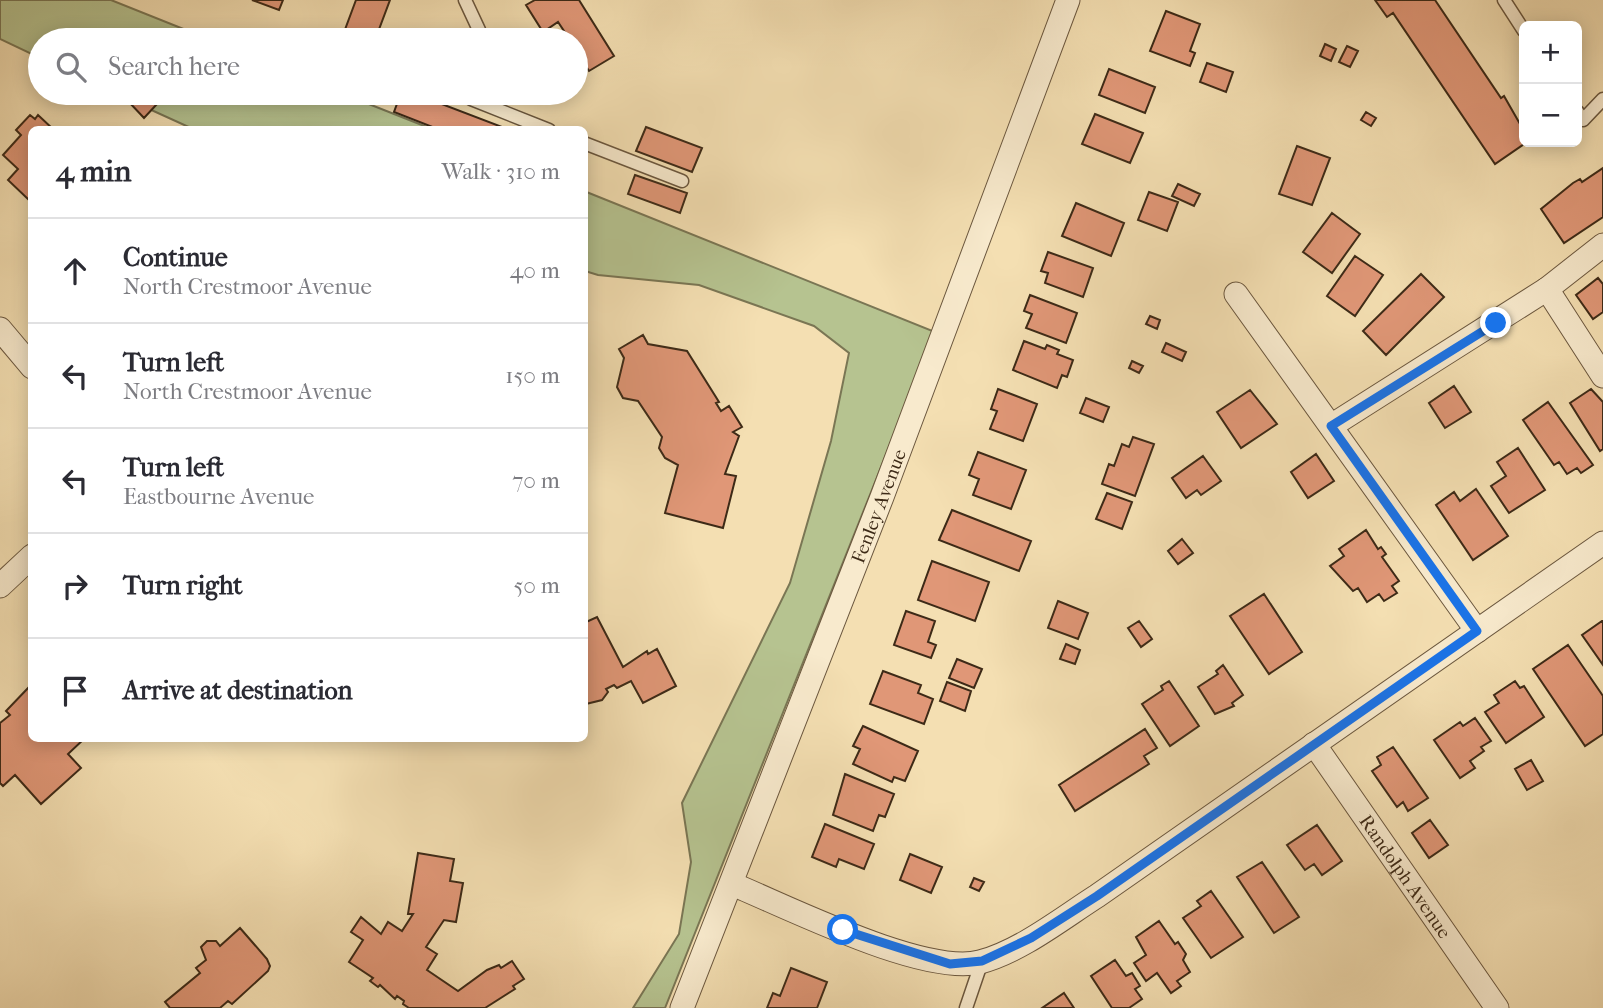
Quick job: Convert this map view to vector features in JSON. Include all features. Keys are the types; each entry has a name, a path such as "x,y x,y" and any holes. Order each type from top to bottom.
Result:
{"street":[{"name":"Fenley Avenue","path":"682,1008 882,497 1068,0"},
{"path":"1331,426 1547,289 1603,245"},
{"path":"1547,289 1603,376"},
{"path":"1236,294 1477,631"},
{"path":"0,330 28,362"},
{"path":"732,884 892,948 950,964 982,961 1031,938 1097,896 1603,543"},
{"path":"0,586 28,560"},
{"name":"Randolph Avenue","path":"1314,744 1497,1008"}],"lane":[{"path":"466,0 478,28"},
{"path":"1504,0 1519,23"},
{"path":"1582,118 1603,99"},
{"path":"486,105 539,126"},
{"path":"588,145 682,181"},
{"path":"966,1008 982,961"}],"green space":[{"path":"0,0 111,0 181,28 28,28 28,52 0,39"},
{"path":"140,105 371,105 424,126 186,126"},
{"path":"588,193 935,332 665,1008 633,1008 679,934 691,862 682,803 790,583 831,441 849,353 814,326 699,285 588,272"}],"building":[{"path":"252,0 283,0 279,10"},
{"path":"356,0 390,0 380,28 346,28"},
{"path":"535,0 579,0 614,56 589,71 588,28 562,28 558,22 549,28 540,28 526,5"},
{"path":"1375,0 1435,0 1501,98 1504,96 1519,122 1520,147 1495,164 1393,13 1387,17"},
{"path":"1166,11 1200,24 1190,51 1195,53 1190,66 1150,51"},
{"path":"1325,44 1336,49 1331,61 1320,56"},
{"path":"1347,46 1358,51 1350,67 1339,62"},
{"path":"1207,63 1233,72 1226,92 1200,82"},
{"path":"1109,69 1155,87 1145,113 1099,95"},
{"path":"132,105 156,105 144,118"},
{"path":"397,105 444,105 500,126 430,126 394,112"},
{"path":"1366,112 1376,118 1371,126 1361,120"},
{"path":"1095,114 1143,133 1130,163 1082,144"},
{"path":"30,115 35,119 38,115 50,126 28,126 28,199 8,180 18,169 3,155 21,135 16,130"},
{"path":"646,127 702,148 692,172 636,151"},
{"path":"1297,146 1330,158 1312,205 1279,194"},
{"path":"1603,168 1603,217 1564,243 1541,209 1573,183 1580,179 1582,182"},
{"path":"635,175 687,193 680,213 628,194"},
{"path":"1178,184 1200,194 1194,206 1172,196"},
{"path":"1149,192 1178,202 1167,231 1138,220"},
{"path":"1076,203 1124,223 1111,256 1062,236"},
{"path":"1332,213 1360,234 1332,273 1303,252"},
{"path":"1048,252 1093,268 1083,297 1045,283 1048,273 1041,271"},
{"path":"1355,256 1383,275 1355,316 1327,296"},
{"path":"1421,274 1444,297 1386,355 1363,331"},
{"path":"1598,278 1603,284 1603,312 1593,319 1576,295"},
{"path":"1030,295 1077,313 1066,343 1026,328 1032,314 1024,311"},
{"path":"1150,316 1160,320 1157,329 1146,324"},
{"path":"643,335 648,344 687,351 719,402 716,403 721,411 729,406 742,427 733,432 739,436 725,474 736,476 723,528 665,513 678,465 665,458 659,448 662,437 638,401 623,398 617,387 624,358 619,349"},
{"path":"1024,341 1045,349 1047,345 1059,350 1057,354 1073,360 1067,377 1062,375 1057,388 1013,370"},
{"path":"1166,343 1186,352 1182,361 1162,352"},
{"path":"1132,361 1143,366 1139,373 1129,368"},
{"path":"1454,386 1471,412 1445,428 1429,403"},
{"path":"998,389 1037,404 1023,441 990,429 997,411 991,409"},
{"path":"1591,389 1603,402 1603,449 1600,451 1570,403"},
{"path":"1250,390 1277,424 1241,448 1217,412"},
{"path":"1086,398 1109,407 1103,422 1080,413"},
{"path":"1548,402 1593,465 1581,473 1577,468 1567,474 1559,462 1554,465 1523,420"},
{"path":"1133,437 1154,444 1135,496 1102,484 1109,464 1114,466 1122,444 1129,447"},
{"path":"1518,448 1545,490 1509,513 1491,486 1506,476 1497,462"},
{"path":"978,452 1026,470 1011,509 973,495 979,479 969,475"},
{"path":"1316,454 1334,481 1308,498 1291,472"},
{"path":"1203,456 1221,481 1201,495 1197,490 1186,498 1172,478"},
{"path":"1476,489 1508,536 1473,560 1436,505 1454,492 1460,501"},
{"path":"1107,493 1132,502 1122,529 1096,519"},
{"path":"952,510 1031,541 1019,571 939,540"},
{"path":"1366,530 1378,549 1381,547 1386,554 1382,557 1399,581 1392,586 1397,593 1384,601 1379,594 1367,602 1358,588 1353,591 1330,566 1344,556 1339,549"},
{"path":"1182,539 1193,553 1178,564 1168,551"},
{"path":"932,561 989,582 975,621 918,600"},
{"path":"1264,594 1302,652 1269,674 1230,616"},
{"path":"1058,601 1088,613 1078,639 1048,628"},
{"path":"906,611 935,621 928,642 936,645 931,658 894,645"},
{"path":"597,617 623,667 647,651 648,654 657,649 676,686 643,703 631,681 617,688 614,685 606,689 608,692 602,700 588,704 588,621"},
{"path":"1139,621 1152,639 1141,647 1128,628"},
{"path":"1603,621 1603,665 1582,635"},
{"path":"1066,644 1080,650 1075,664 1060,659"},
{"path":"1568,645 1603,696 1603,734 1585,746 1533,669"},
{"path":"957,659 982,669 974,688 949,678"},
{"path":"1223,665 1243,695 1232,703 1234,706 1215,714 1198,687 1218,674 1216,671"},
{"path":"883,671 921,685 918,693 933,699 924,724 870,704"},
{"path":"1169,681 1199,726 1170,746 1142,704 1163,690 1161,686"},
{"path":"1515,681 1520,688 1524,686 1544,717 1506,743 1485,712 1499,703 1494,695"},
{"path":"947,682 971,691 965,711 940,701"},
{"path":"28,688 28,742 81,742 68,754 81,768 41,804 15,775 3,786 0,783 0,723 10,715 6,711"},
{"path":"1475,718 1491,741 1481,747 1484,751 1470,761 1475,768 1460,778 1434,740 1460,722 1463,726"},
{"path":"863,726 918,751 905,781 894,777 892,782 853,764 860,749 853,746"},
{"path":"1145,729 1157,748 1144,756 1149,764 1075,811 1059,785"},
{"path":"1393,747 1428,798 1408,811 1403,802 1397,807 1372,771 1381,765 1377,757"},
{"path":"1531,760 1543,781 1527,790 1515,769"},
{"path":"845,774 894,794 885,817 879,815 873,831 833,815"},
{"path":"1430,820 1448,845 1429,858 1412,833"},
{"path":"825,824 874,844 864,869 839,859 836,867 812,857"},
{"path":"1317,825 1342,861 1322,875 1314,864 1305,870 1287,845"},
{"path":"418,853 454,859 450,881 463,883 456,922 444,920 426,947 437,954 427,970 458,991 487,970 499,965 501,968 512,961 524,979 513,986 515,989 485,1008 409,1008 403,1004 404,1001 397,996 395,999 380,985 378,987 370,981 373,978 349,962 363,940 351,932 361,917 381,934 388,922 402,931 413,914 408,914"},
{"path":"910,854 942,867 931,893 900,880"},
{"path":"1262,862 1299,917 1274,933 1237,877"},
{"path":"974,878 984,882 979,891 970,887"},
{"path":"1211,891 1243,937 1211,958 1183,918 1201,906 1197,901"},
{"path":"1159,921 1175,944 1178,942 1186,954 1183,960 1190,972 1177,981 1181,986 1171,993 1157,973 1146,981 1134,963 1146,955 1136,937"},
{"path":"240,928 267,959 270,966 268,971 232,1004 228,1001 220,1008 170,1008 165,1002 200,973 196,968 206,960 201,947 207,941 216,941 220,946"},
{"path":"1115,960 1126,976 1132,973 1140,986 1135,989 1142,999 1129,1008 1112,1008 1091,976"},
{"path":"791,968 827,982 817,1008 767,1008 773,993 780,996"},
{"path":"1064,993 1074,1008 1042,1008"}],"route":[{"path":"843,930 892,948 950,964 982,961 1031,938 1097,896 1477,631 1331,426 1496,323"}]}
